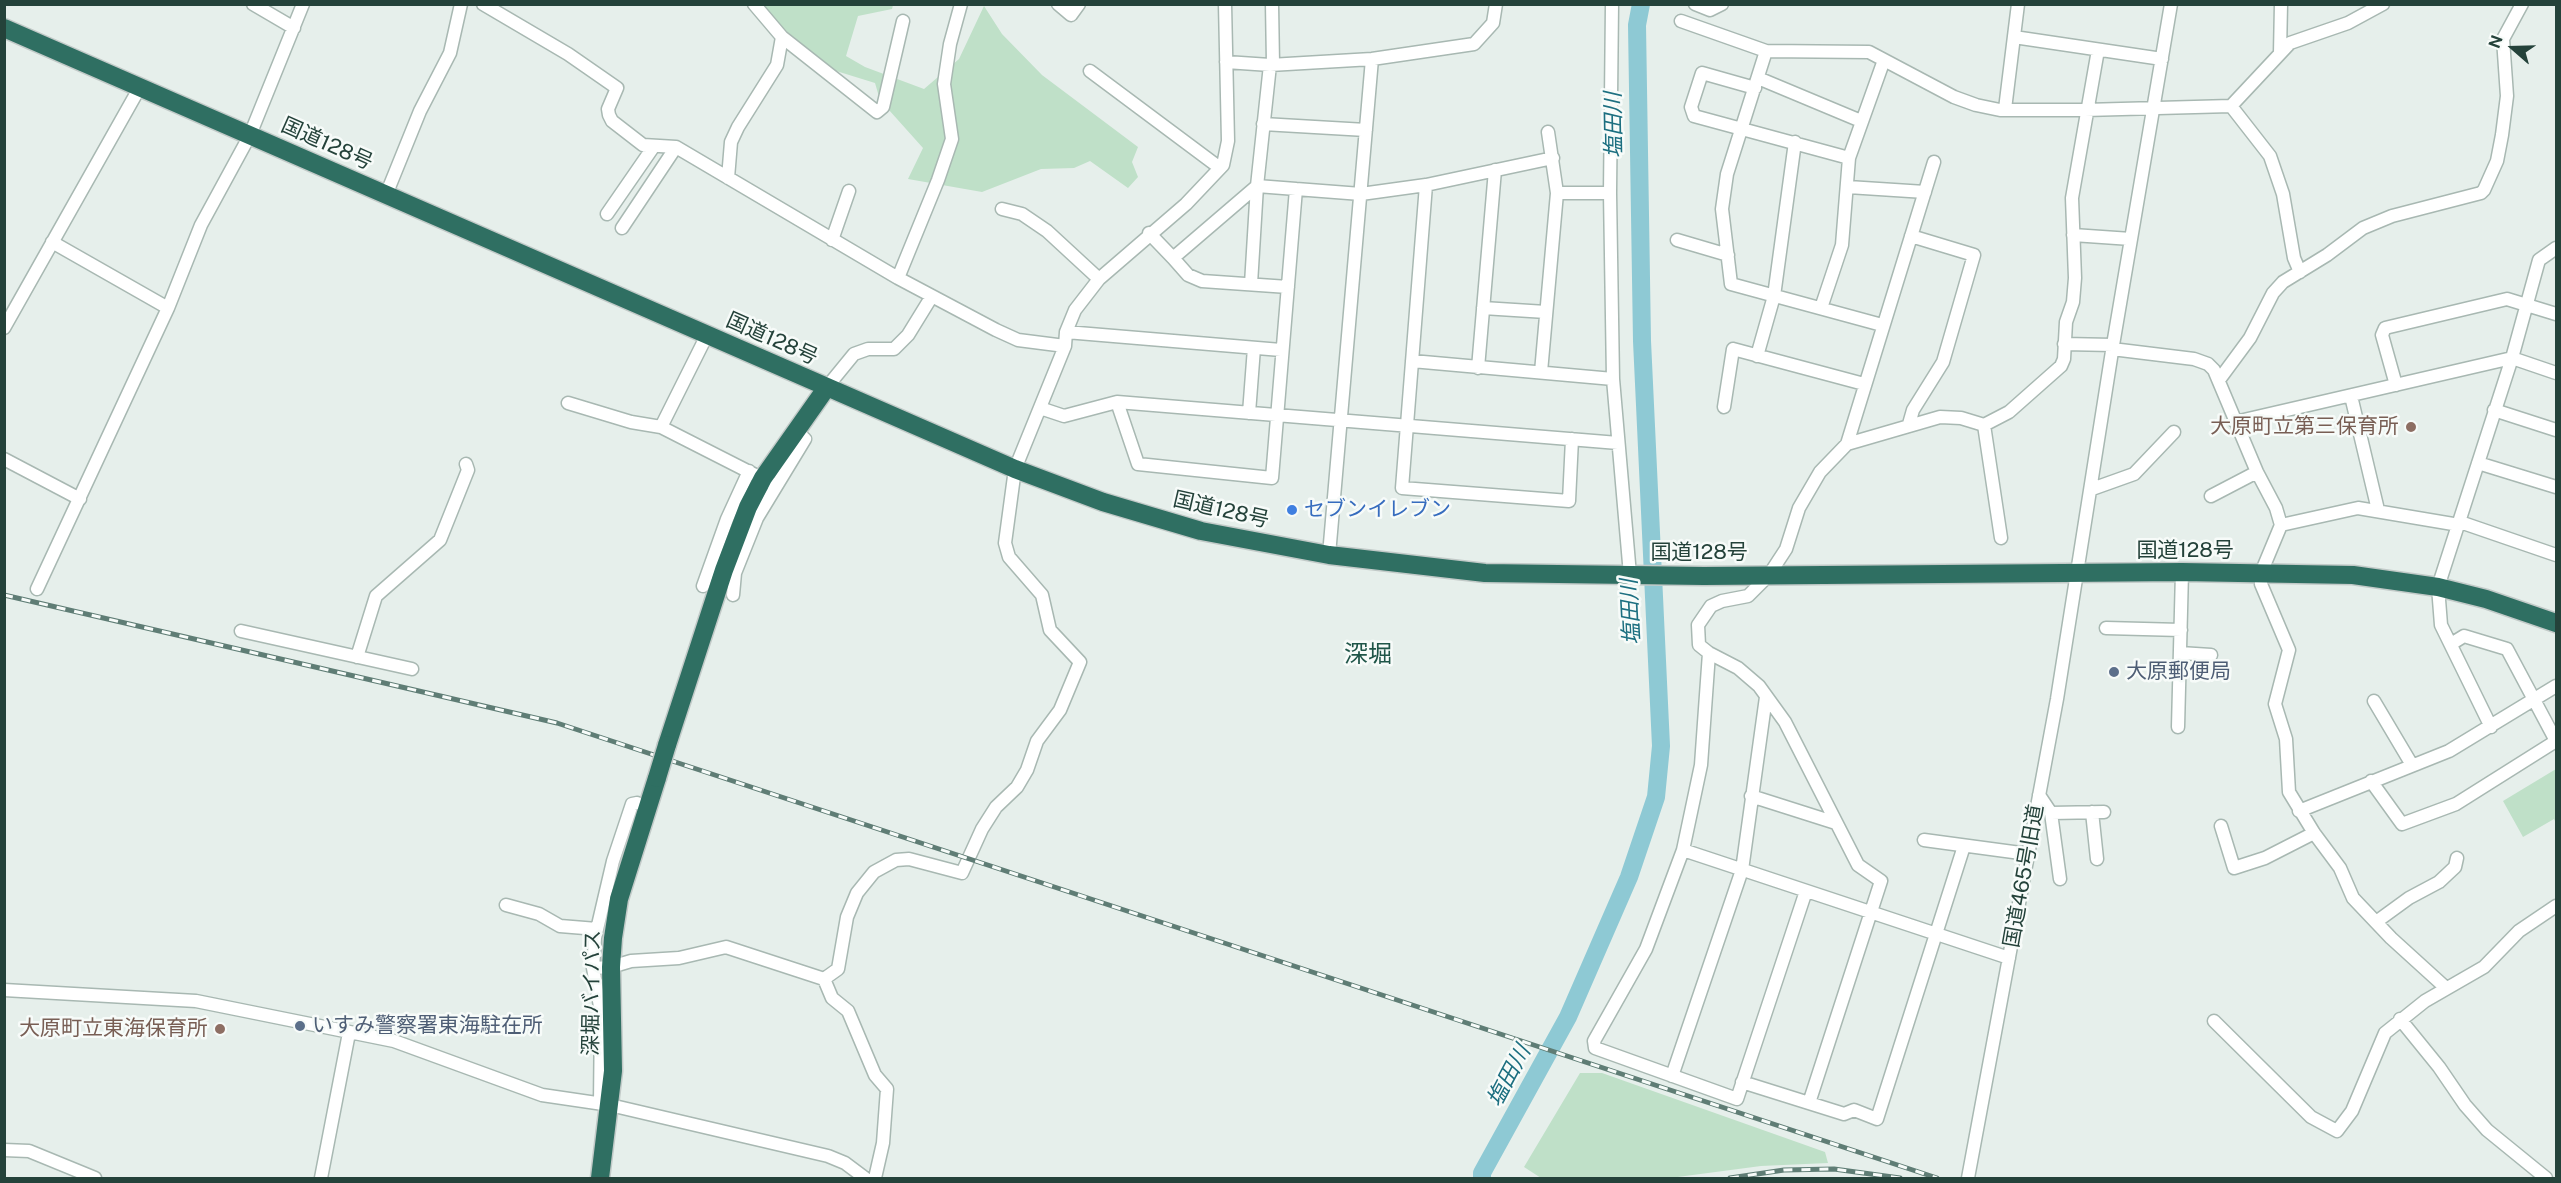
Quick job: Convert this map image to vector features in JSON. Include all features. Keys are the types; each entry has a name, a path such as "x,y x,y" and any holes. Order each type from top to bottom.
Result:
{"highway":[{"name":"国道128号","path":"4,28 1015,470 1103,502 1200,531 1329,555 1485,573 1704,576 2182,572 2353,575 2438,587 2486,599 2556,623"},
{"path":"762,478 826,387"},
{"name":"深堀バイパス","path":"600,1179 605,1104 613,1071 602,967 619,899 724,570 748,507 762,478"}],"street":[{"path":"254,4 259,10 294,28"},
{"path":"37,589 168,308 201,225 250,135 303,4"},
{"path":"386,195 420,111 450,53 461,4"},
{"path":"483,4 568,54 617,88 608,109 612,121 643,145 676,147 898,278 1018,340 1065,346"},
{"path":"754,4 782,37 874,111 880,112 903,21"},
{"path":"898,278 952,139 944,84 950,44 961,4"},
{"path":"1058,4 1071,15 1079,4"},
{"path":"824,979 837,969 846,917 857,893 874,872 896,860 909,859 962,873 982,829 996,807 1017,788 1027,770 1037,741 1060,710 1080,662 1050,630 1042,595 1009,557 1005,543 1015,470 1065,346 1066,332 1075,310 1099,279 1149,233 1186,204 1224,165 1228,141 1225,4"},
{"path":"1251,284 1257,186 1271,64 1272,4"},
{"path":"1226,62 1271,64 1372,58 1474,44 1492,22 1496,4"},
{"path":"1612,4 1610,193 1613,379 1630,575"},
{"path":"1722,4 1710,10 1696,5 1687,23 1766,51 1869,52 1954,97 1976,105 2005,109 2085,110 2230,106 2251,87 2289,43 2348,23 2384,4"},
{"path":"2005,109 2018,4"},
{"name":"国道465号旧道","path":"1968,1179 2039,795 2092,489 2112,347 2170,4"},
{"path":"2280,52 2282,4"},
{"path":"2219,380 2250,338 2272,293 2283,282 2363,228 2392,216 2481,193 2484,190 2497,161 2507,96 2503,39 2522,4"},
{"path":"728,178 730,142 777,64 782,37"},
{"path":"2014,37 2162,59"},
{"path":"1847,444 1909,424 1940,417 1961,418 1984,425 2009,412 2061,366 2066,322 2074,290 2072,198 2085,110 2098,50"},
{"path":"1766,51 1727,174 1722,209 1731,284 1882,325"},
{"path":"1329,555 1372,58"},
{"path":"1821,308 1842,245 1849,158 1884,60"},
{"path":"1090,71 1220,168"},
{"path":"1849,158 1694,116 1691,107 1702,73 1757,83 1861,121"},
{"path":"4,328 140,87"},
{"path":"2230,106 2270,156 2283,194 2294,258 2300,272"},
{"path":"1263,124 1366,130"},
{"path":"1541,372 1557,193 1548,132"},
{"path":"1757,356 1774,296 1795,142"},
{"path":"607,214 654,146"},
{"path":"622,228 676,147"},
{"path":"1173,258 1257,186 1361,194 1426,185 1553,158"},
{"path":"1809,1103 1881,881 1858,865 1785,722 1759,686 1738,668 1709,654 1699,645 1697,633 1703,615 1712,606 1722,601 1748,596 1769,575 1786,549 1799,508 1820,472 1847,444 1934,162"},
{"path":"1478,368 1495,170"},
{"path":"1426,185 1409,425 1402,488 1569,501 1572,439"},
{"path":"1848,187 1925,192"},
{"path":"1117,402 1138,465 1272,478 1296,189"},
{"path":"832,240 849,191"},
{"path":"1557,193 1610,193"},
{"path":"1002,209 1022,214 1047,231 1099,279"},
{"path":"1149,233 1188,275 1202,280 1288,287"},
{"path":"2073,235 2131,239"},
{"path":"1909,424 1913,410 1942,362 1974,255 1911,236"},
{"path":"1677,240 1728,255"},
{"path":"52,242 168,308"},
{"path":"2491,727 2441,625 2438,587 2511,358 2539,260 2556,248"},
{"path":"826,387 854,354 868,349 894,349 908,335 932,296"},
{"path":"2396,386 2382,335 2385,328 2507,299 2556,314"},
{"path":"1483,308 1546,312"},
{"path":"1066,332 1281,350"},
{"path":"661,427 707,335"},
{"path":"2064,344 2112,347 2194,359 2208,364 2219,380 2257,472 2276,508 2281,525 2261,573 2261,584 2289,650 2275,705 2286,739 2287,781 2299,811 2340,868 2354,898 2446,988"},
{"path":"1249,413 1254,348"},
{"path":"1724,407 1733,349 1864,384"},
{"path":"2235,422 2511,358 2556,374"},
{"path":"1412,361 1613,379"},
{"path":"2352,396 2378,510"},
{"path":"1040,408 1064,416 1117,402 1618,443"},
{"path":"568,403 631,422 661,427 762,478"},
{"path":"2494,410 2556,430"},
{"path":"1984,425 2001,538"},
{"path":"2092,489 2134,474 2174,432"},
{"path":"4,459 80,499"},
{"path":"2478,463 2556,487"},
{"path":"357,657 376,596 440,540 468,470 466,464"},
{"path":"2211,496 2257,472"},
{"path":"703,586 727,519 762,478"},
{"path":"733,596 735,573 757,518 762,478"},
{"path":"2281,525 2358,508 2378,510 2460,523 2556,555"},
{"path":"2178,727 2182,572"},
{"path":"2106,628 2181,630"},
{"path":"241,631 412,669"},
{"path":"2372,781 2402,824 2456,804 2556,741 2507,649 2464,636 2451,644"},
{"path":"2180,653 2211,655"},
{"path":"1709,654 1701,765 1683,850 1646,949 1594,1041 1596,1048 1737,1099 1806,891"},
{"path":"2299,811 2449,751 2535,702 2556,686"},
{"path":"1672,1076 1742,870 1766,697"},
{"path":"2374,701 2412,765"},
{"path":"1751,795 1836,823"},
{"path":"2039,795 2051,813 2060,879"},
{"path":"637,803 632,804 616,852 597,929 602,967 631,961 679,958 726,947 824,979 832,998 848,1011 876,1075 887,1089 883,1143 875,1179"},
{"path":"2051,813 2098,812 2091,846 2097,860"},
{"path":"2222,826 2234,868 2265,858 2314,833"},
{"path":"1924,840 2028,854"},
{"path":"1742,1082 1844,1114 1854,1110 1877,1119 1964,846"},
{"path":"1683,850 2009,958"},
{"path":"2376,922 2409,898 2439,882 2455,867 2457,858"},
{"path":"506,904 539,914 560,926 597,929"},
{"path":"2214,1021 2311,1117 2337,1131 2352,1111 2385,1034 2400,1019 2446,988 2484,967 2524,927 2556,906"},
{"path":"4,990 196,1001 394,1041 542,1095 605,1104 828,1156 845,1163 865,1179"},
{"path":"2400,1019 2480,1122 2546,1179"},
{"path":"321,1179 349,1033"},
{"path":"4,1150 29,1151 95,1179"}],"green space":[{"path":"759,5 893,5 892,9 858,16 846,56 865,67 924,89 959,59 984,6 1002,34 1042,75 1138,147 1132,162 1138,177 1128,188 1090,161 1074,168 1041,169 982,192 908,179 923,148 880,100 875,83 833,70 779,25"},
{"path":"2556,769 2556,823 2554,819 2523,837 2503,801"},
{"path":"1580,1073 1602,1073 1825,1152 1828,1163 1761,1166 1670,1178 1541,1178 1524,1167"}],"waterway":[{"name":"塩田川","path":"1482,1178 1482,1173 1568,1017 1629,877 1656,797 1661,746 1642,341 1637,25 1641,4"}],"railway":[{"path":"4,595 557,723 1937,1178"},
{"path":"1730,1178 1784,1170 1834,1169 1900,1178"}],"place":[{"name":"大原町立第三保育所","path":"2411,427"},
{"name":"セブンイレブン","path":"1292,510"},
{"name":"大原郵便局","path":"2114,672"},
{"name":"いすみ警察署東海駐在所","path":"300,1026"},
{"name":"大原町立東海保育所","path":"220,1029"}],"district":[{"name":"深堀","path":"1368,655"}]}
